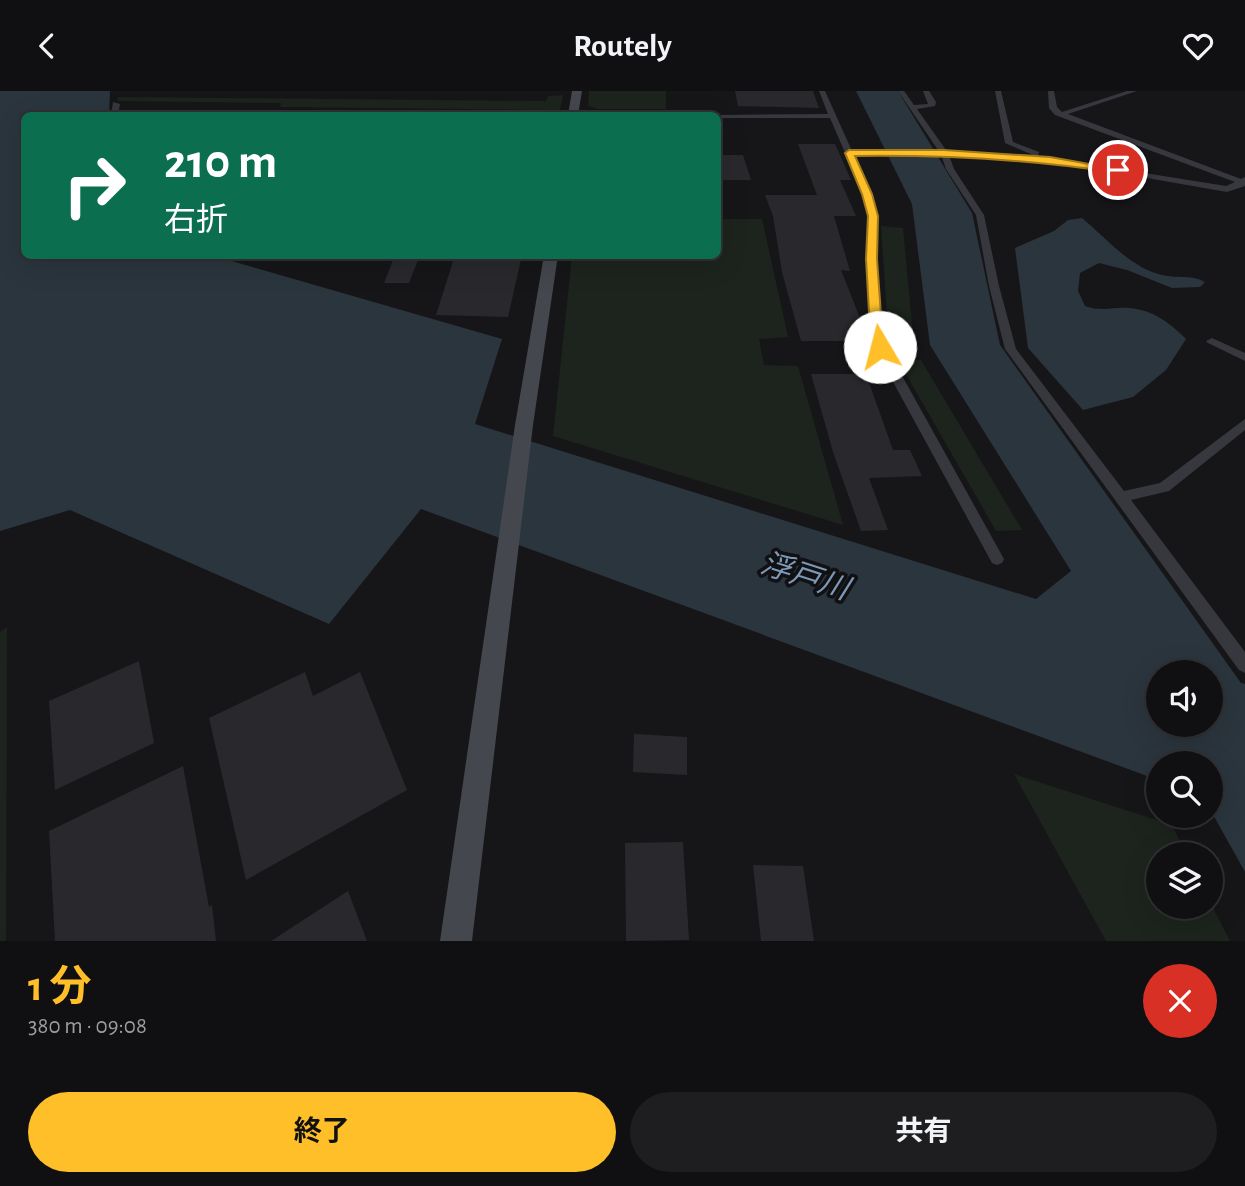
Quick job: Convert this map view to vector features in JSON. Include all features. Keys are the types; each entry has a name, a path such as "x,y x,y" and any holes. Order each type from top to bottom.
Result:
{"street":[{"path":"574,112 577,91"},
{"path":"822,91 867,194 873,216 872,259 876,329 880,347 997,559"},
{"path":"901,91 944,152 950,169 980,215 994,286 1011,349 1243,660"},
{"path":"911,107 931,106 926,91"},
{"path":"998,91 1009,143 1050,159"},
{"path":"1051,91 1053,108 1244,181"},
{"path":"1065,113 1134,91"},
{"path":"115,112 116,104"},
{"path":"721,116 833,116"},
{"path":"849,153 944,152 1050,159 1204,188 1227,189 1244,181"},
{"path":"456,941 506,555 550,259"},
{"path":"1212,341 1245,357"},
{"path":"1122,497 1164,487 1245,423"}],"shaded area":[{"path":"589,91 666,91 666,109 597,109 588,106"},
{"path":"563,95 560,112 280,107 281,103 118,101 117,97 546,101 548,96"},
{"path":"721,219 762,219 788,337 759,339 764,365 798,366 843,525 553,436 572,259 721,259"},
{"path":"881,226 903,228 913,335 888,329"},
{"path":"921,360 1022,530 996,531 899,362"},
{"path":"7,627 6,941 0,941 0,632"},
{"path":"1014,774 1146,817 1146,828 1173,828 1180,842 1146,842 1146,919 1219,919 1230,941 1106,941"}],"water":[{"name":"浮戸川","path":"0,91 110,91 109,112 21,112 21,259 224,259 502,339 475,424 1036,599 1071,571 930,345 912,204 856,91 898,91 972,213 1000,345 1241,683 1245,684 1245,872 1220,828 1223,828 1223,751 1146,751 1146,776 421,509 329,624 70,510 0,531"},
{"path":"1082,218 1140,266 1162,275 1194,278 1205,282 1200,287 1172,288 1127,270 1099,263 1080,273 1078,291 1085,306 1146,311 1167,322 1186,339 1166,370 1133,397 1083,410 1028,348 1015,248 1054,231 1068,220"}],"building":[{"path":"735,91 813,91 819,108 738,106"},
{"path":"798,144 835,144 851,180 840,180 856,216 834,216 850,271 841,270 869,341 801,341 782,272 773,216 765,195 817,195"},
{"path":"721,155 743,155 751,180 723,180"},
{"path":"393,259 418,259 409,283 384,283"},
{"path":"454,259 521,259 508,317 436,315"},
{"path":"811,374 866,374 893,450 910,450 922,476 869,478 888,530 861,531 833,452"},
{"path":"139,661 154,743 55,790 49,701"},
{"path":"305,672 313,696 360,672 407,790 246,880 209,718"},
{"path":"634,734 687,737 687,775 633,772"},
{"path":"183,766 209,907 212,905 216,941 55,941 49,831"},
{"path":"683,842 689,940 626,941 625,843"},
{"path":"753,865 803,866 814,941 761,941"},
{"path":"348,891 367,941 271,941"}],"route":[{"path":"880,347 876,329 872,259 873,216 867,194 849,153 944,152 1050,159 1118,170"}]}
